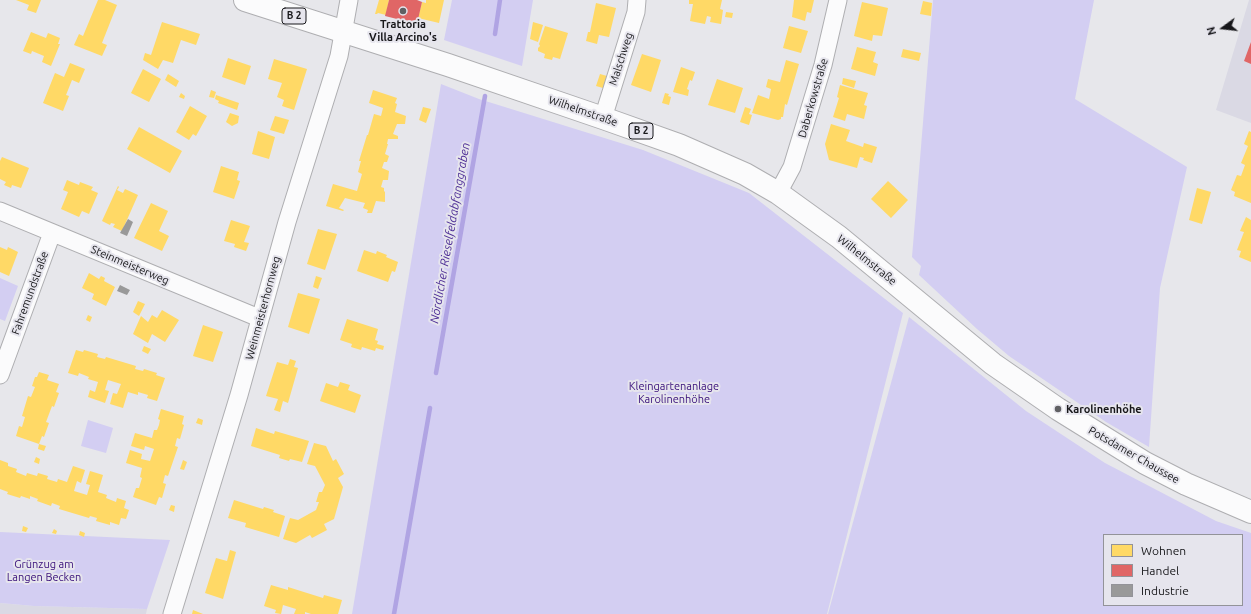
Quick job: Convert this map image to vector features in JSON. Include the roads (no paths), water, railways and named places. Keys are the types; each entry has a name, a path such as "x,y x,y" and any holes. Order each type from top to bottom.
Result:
{"main road":[{"name":"Wilhelmstraße","path":"244,0 602,118 685,148 746,174 778,193 839,237 911,296"},
{"name":"Potsdamer Chaussee","path":"911,296 993,364 1058,409 1146,464 1186,484 1251,512"}],"street":[{"name":"Weinmeisterhornweg","path":"172,614 239,395 257,332 259,318 287,222 339,56 349,0"},
{"name":"Malschweg","path":"602,118 636,12 637,0"},
{"name":"Daberkowstraße","path":"778,193 792,168 822,65 838,0"},
{"name":"Steinmeisterweg","path":"0,211 259,318"},
{"name":"Fahremundstraße","path":"0,375 52,233"}],"waterway":[{"name":"Nördlicher Rieselfeldabfanggraben","path":"495,34 500,0"},
{"name":"Nördlicher Rieselfeldabfanggraben","path":"436,373 485,96"},
{"name":"Nördlicher Rieselfeldabfanggraben","path":"394,614 430,408"}],"place":[{"name":"Trattoria Villa Arcino's","path":"403,11"},
{"name":"Karolinenhöhe","path":"1058,409"}],"park label":[{"name":"Kleingartenanlage Karolinenhöhe","path":"674,392"},
{"name":"Grünzug am Langen Becken","path":"44,570"}]}
